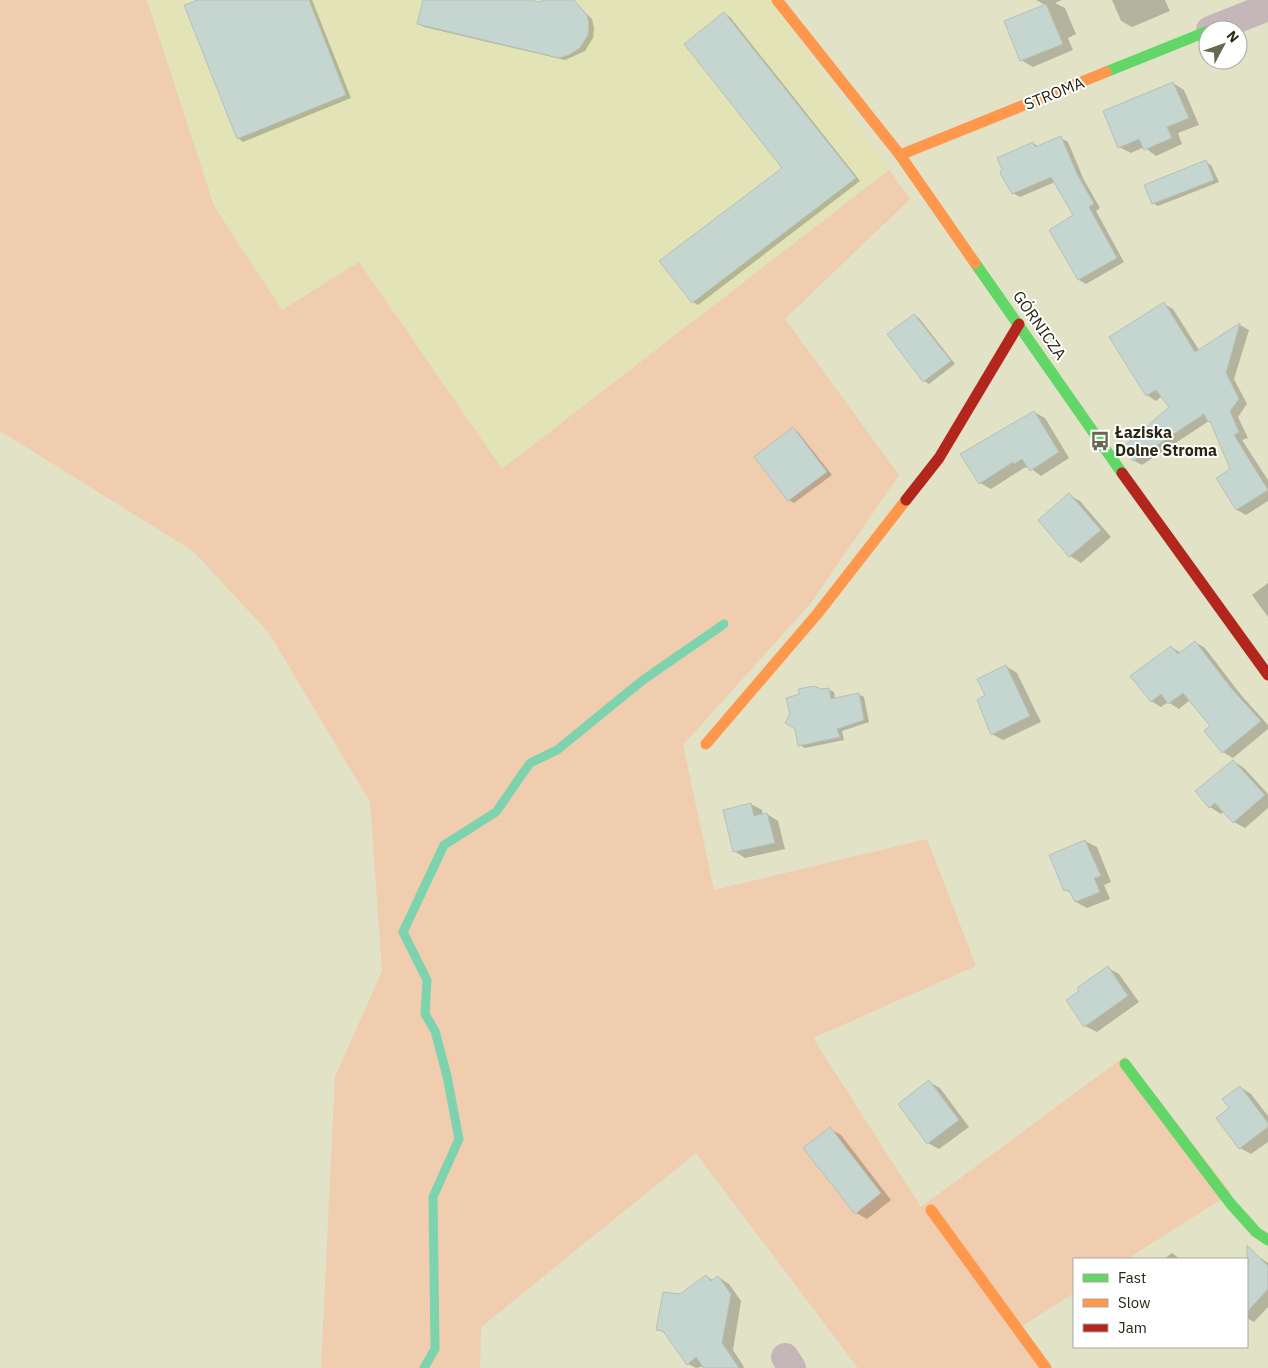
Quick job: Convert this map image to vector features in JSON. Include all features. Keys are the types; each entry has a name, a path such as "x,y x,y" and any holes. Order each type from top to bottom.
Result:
{"street":[{"name":"GÓRNICZA","path":"777,0 900,155 1150,513 1268,675"},
{"name":"STROMA","path":"1235,20 1268,7"},
{"name":"STROMA","path":"900,155 1198,34"},
{"path":"706,744 818,613 939,458 1019,324"},
{"path":"1125,1064 1230,1203 1256,1232 1268,1240"},
{"path":"931,1210 1046,1368"}],"shaded area":[{"path":"0,0 147,0 214,206 282,310 359,262 502,469 889,170 910,199 785,319 899,475 810,604 683,745 714,890 927,839 976,966 813,1038 921,1207 1125,1056 1231,1193 1129,1258 1073,1258 1073,1294 1019,1328 1047,1368 858,1368 696,1153 481,1327 480,1368 321,1368 335,1077 382,971 370,802 269,633 193,551 0,431"},
{"path":"147,0 771,0 889,170 502,470 360,263 282,310 214,206"}],"building":[{"path":"198,0 309,0 346,95 237,139 184,5"},
{"path":"423,0 531,0 539,2 544,0 574,0 587,15 588,35 580,48 569,55 559,58 417,24"},
{"path":"1046,4 1063,44 1020,61 1004,21"},
{"path":"724,12 856,178 692,303 659,261 782,168 684,44"},
{"path":"1173,82 1189,118 1167,127 1172,138 1144,150 1139,139 1118,148 1103,111"},
{"path":"1061,136 1077,174 1094,204 1089,207 1117,258 1078,280 1049,230 1073,215 1051,177 1012,194 1000,173 1002,169 997,158 1033,142 1035,147"},
{"path":"1206,160 1214,180 1152,204 1144,185"},
{"path":"1164,302 1195,352 1240,323 1226,373 1239,399 1230,411 1239,432 1234,435 1268,490 1236,510 1216,478 1230,469 1210,421 1208,422 1204,414 1133,461 1123,447 1169,407 1156,390 1146,396 1109,337"},
{"path":"914,314 951,361 923,382 887,334"},
{"path":"1034,411 1059,452 1030,471 1022,459 1014,464 1013,462 979,484 960,454"},
{"path":"793,427 827,472 788,501 754,457"},
{"path":"1069,493 1101,530 1069,557 1038,520"},
{"path":"1195,641 1231,688 1261,721 1222,753 1204,731 1210,726 1183,693 1168,704 1161,694 1151,702 1130,676 1171,646 1178,654"},
{"path":"1006,665 1030,716 991,735 977,700 985,695 977,679"},
{"path":"814,686 821,689 829,688 831,699 859,693 864,720 837,729 840,737 798,746 795,729 785,723 790,714 786,698 800,694 798,689"},
{"path":"1233,760 1265,795 1233,823 1215,803 1209,808 1195,791"},
{"path":"751,803 754,816 767,813 775,843 733,852 723,810"},
{"path":"1085,840 1101,876 1094,878 1100,892 1075,902 1069,890 1064,891 1049,855"},
{"path":"1108,966 1128,996 1084,1027 1066,1000 1079,991 1077,988"},
{"path":"929,1080 959,1120 927,1144 898,1104"},
{"path":"1240,1086 1268,1123 1268,1127 1239,1149 1216,1118 1229,1108 1222,1099"},
{"path":"830,1127 881,1193 855,1214 803,1148"},
{"path":"1247,1245 1268,1266 1268,1289 1248,1311 1248,1258"},
{"path":"706,1275 711,1281 718,1276 731,1294 722,1343 739,1368 704,1368 696,1357 687,1365 663,1331 656,1330 663,1292 680,1294"}],"waterway":[{"path":"424,1368 435,1349 433,1197 459,1139 447,1076 435,1031 425,1014 427,980 403,932 444,845 496,812 530,763 557,750 643,680 724,624"}],"traffic: fast":[{"path":"1106,72 1198,35"},
{"path":"975,263 1122,473"},
{"path":"1125,1064 1230,1203 1256,1232 1268,1240"}],"traffic: slow":[{"path":"777,0 900,155 975,263"},
{"path":"900,155 1106,72"},
{"path":"706,744 818,613 906,500"},
{"path":"931,1210 1046,1368"}],"traffic: jam":[{"path":"906,500 939,458 1019,324"},
{"path":"1122,473 1268,675"}],"place":[{"name":"Łaziska Dolne Stroma","path":"1100,441"}]}
